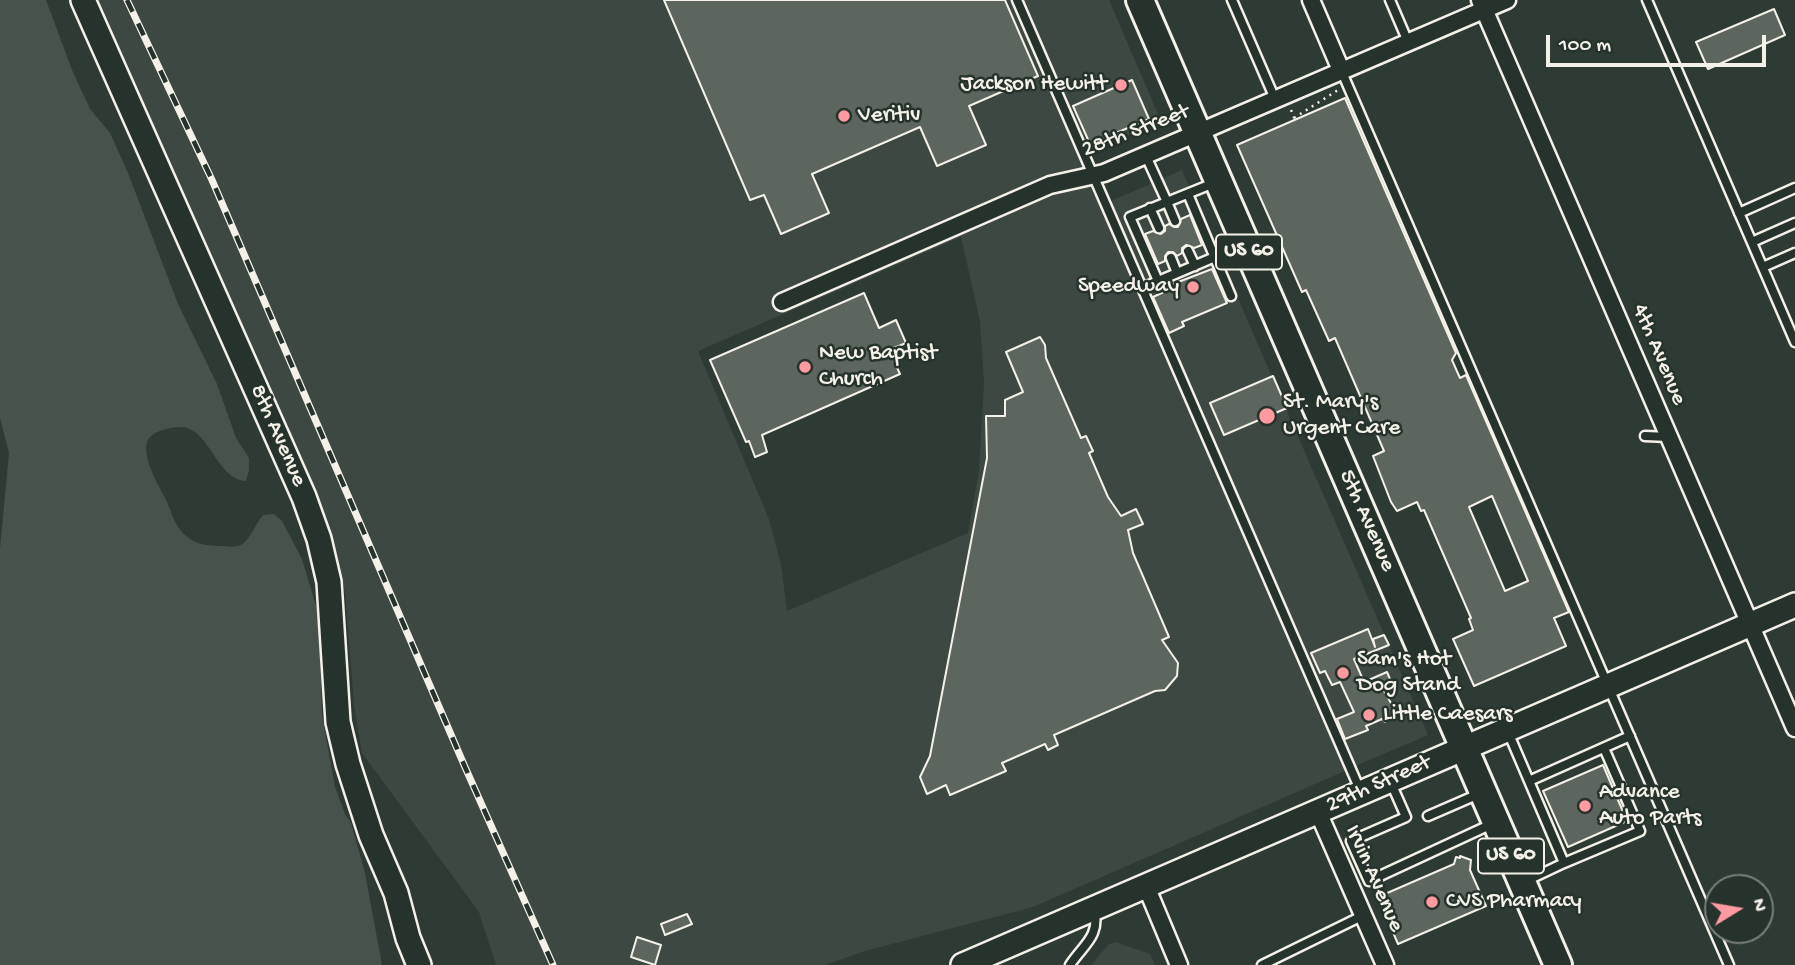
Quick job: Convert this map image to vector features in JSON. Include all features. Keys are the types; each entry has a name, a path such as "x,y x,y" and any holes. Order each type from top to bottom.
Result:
{"main road":[{"name":"8th Avenue","path":"83,0 304,497 319,539 329,582 338,722 348,764 371,835 396,893 408,938 419,965"},
{"name":"5th Avenue","path":"1140,0 1558,965"},
{"name":"29th Street","path":"963,965 1795,605"},
{"name":"8th Avenue","path":"396,893 421,933 436,965"}],"street":[{"path":"1311,0 1340,79"},
{"name":"28th Street","path":"782,302 1050,185 1093,176 1146,156 1275,99 1340,79 1482,5 1507,0"},
{"name":"4th Avenue","path":"1482,5 1795,728"},
{"name":"Irvin Avenue","path":"1318,812 1385,965"},
{"path":"1146,886 1179,965"}],"lane":[{"path":"1017,0 1362,793"},
{"path":"1232,0 1275,99"},
{"path":"1390,0 1408,42"},
{"path":"1647,0 1795,342"},
{"path":"1340,79 1729,965"},
{"path":"1146,156 1175,221"},
{"path":"1158,281 1130,217 1219,181"},
{"path":"1739,213 1795,188"},
{"path":"1188,194 1231,296"},
{"path":"1150,208 1159,229"},
{"path":"1116,229 1132,222"},
{"path":"1752,242 1795,223"},
{"path":"1142,289 1246,244"},
{"path":"1188,251 1195,266"},
{"path":"1763,267 1795,253"},
{"path":"1171,258 1177,273"},
{"path":"1645,436 1669,438"},
{"path":"1507,729 1564,863"},
{"path":"1529,781 1630,736"},
{"path":"1522,883 1640,831 1604,748"},
{"path":"1390,781 1406,817 1352,841 1369,881 1496,821"},
{"path":"1428,816 1484,792"},
{"path":"1344,869 1361,862"},
{"path":"1070,965 1094,933 1096,924 1093,909"},
{"path":"1262,965 1364,915"}],"path":[{"path":"1291,110 1295,119 1338,91 1340,79"}],"shaded area":[{"path":"0,0 46,0 90,109 110,133 128,173 178,304 217,384 236,438 249,458 246,481 227,472 206,443 190,429 171,428 159,431 149,438 146,451 148,460 175,522 185,535 197,542 211,546 236,546 247,539 263,515 274,514 282,521 302,559 316,606 320,639 322,715 335,787 351,823 365,873 382,965 0,965 0,549 9,453 0,418"},
{"path":"96,0 1010,0 1345,771 1033,907 865,951 825,965 496,965 479,912 362,753 354,705 345,592 330,532 315,492","holes":["961,237 980,321 984,383 979,470 968,533 787,611 781,565 769,519 698,351"]},
{"path":"1021,0 1109,0 1161,121 1087,153"},
{"path":"1182,170 1428,735 1353,767 1109,202"},
{"path":"1116,942 1150,954 1155,965 1091,965 1109,944"}],"building":[{"name":"Veritiv","path":"664,0 1005,0 1038,76 969,106 986,145 937,166 920,127 812,174 829,213 781,234 764,195 750,200"},
{"path":"1774,9 1785,35 1708,69 1696,42"},
{"path":"1132,80 1149,119 1090,144 1073,106"},
{"path":"1345,98 1456,353 1452,360 1460,378 1466,375 1569,612 1554,618 1566,646 1474,686 1453,639 1473,630 1469,619 1471,618 1424,510 1421,511 1417,502 1397,511 1391,502 1373,456 1384,451 1335,338 1329,341 1306,290 1302,292 1237,145","holes":["1492,496 1528,581 1505,591 1469,507"]},
{"path":"1190,215 1202,245 1194,248 1186,245 1177,256 1168,252 1165,261 1158,264 1145,234 1153,231 1161,234 1169,224 1178,227 1181,219"},
{"path":"1212,269 1227,303 1182,322 1184,326 1169,333 1153,297 1173,284"},
{"name":"New Baptist Church","path":"864,293 879,328 896,320 906,343 889,350 900,374 762,435 767,452 755,457 710,360"},
{"path":"1040,337 1045,345 1046,358 1081,438 1086,436 1093,451 1089,453 1108,497 1121,516 1136,509 1143,524 1128,530 1133,553 1169,637 1162,640 1178,663 1177,676 1165,690 1155,691 1054,735 1058,745 1048,750 1045,744 1002,763 1006,771 950,795 946,785 927,794 920,777 930,756 987,458 986,416 1005,416 1005,400 1023,392 1006,352"},
{"path":"1273,376 1287,408 1224,435 1210,403"},
{"path":"1368,629 1375,647 1373,639 1384,635 1389,645 1354,659 1364,682 1387,672 1393,686 1384,691 1395,710 1385,722 1382,719 1366,726 1368,730 1345,739 1337,719 1354,712 1340,682 1332,685 1325,671 1320,673 1311,653"},
{"name":"Advance Auto Parts","path":"1603,765 1627,821 1568,847 1543,791"},
{"name":"CVS Pharmacy","path":"1456,857 1471,860 1470,870 1486,906 1398,944 1378,897 1454,864"},
{"path":"687,914 692,924 665,935 661,924"},
{"path":"637,937 661,945 655,965 631,957"}],"railway":[{"path":"127,0 212,180 553,965"}],"place":[{"name":"Jackson Hewitt","path":"1121,85"},
{"name":"Veritiv","path":"844,116"},
{"name":"Speedway","path":"1193,287"},
{"name":"New Baptist Church","path":"805,367"},
{"name":"St. Mary's Urgent Care","path":"1267,416"},
{"name":"Sam's Hot Dog Stand","path":"1343,673"},
{"name":"Little Caesars","path":"1369,715"},
{"name":"Advance Auto Parts","path":"1585,806"},
{"name":"CVS Pharmacy","path":"1432,902"}]}
